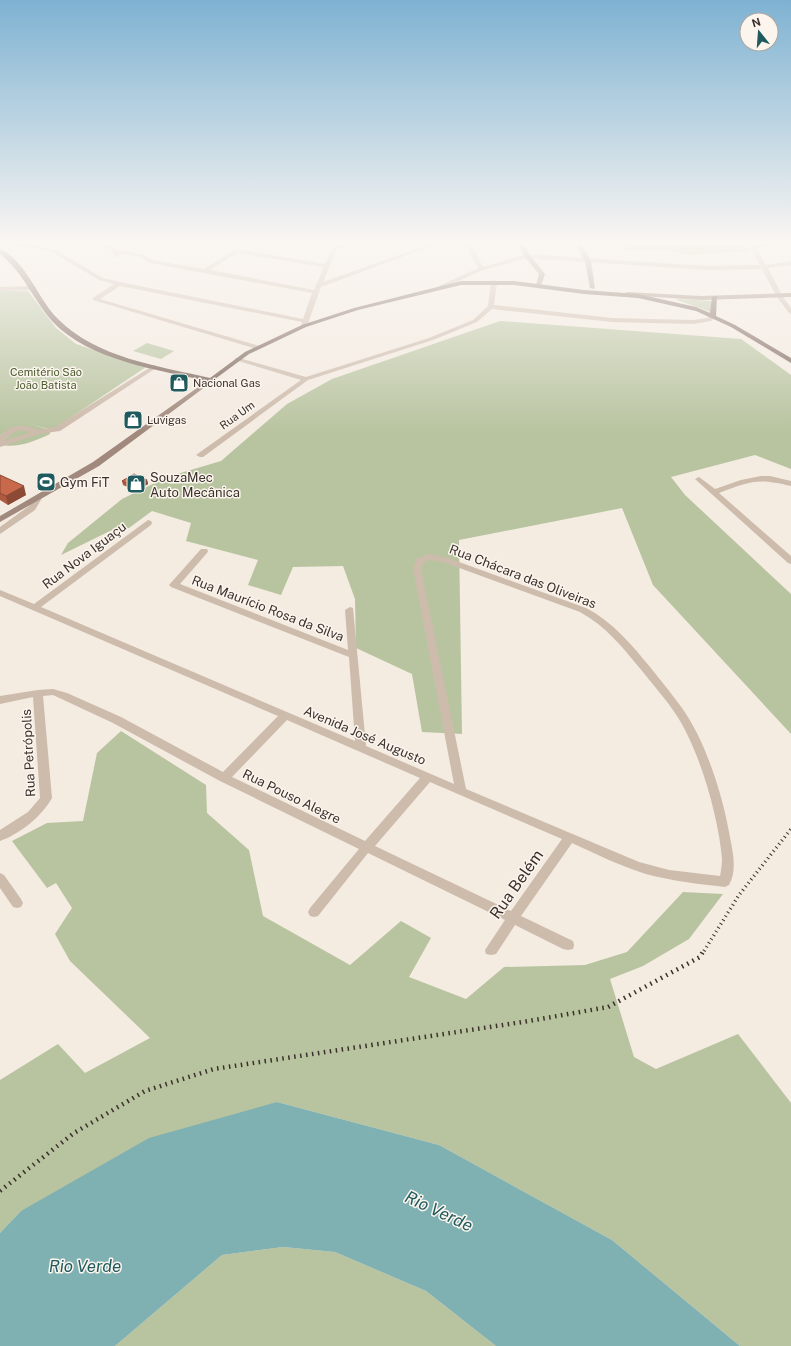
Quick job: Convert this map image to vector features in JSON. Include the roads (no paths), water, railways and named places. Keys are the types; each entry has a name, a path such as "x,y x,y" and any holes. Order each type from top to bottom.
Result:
{"main road":[{"path":"46,307 54,319 72,335 95,347 154,366 211,380 237,359 304,324 364,307"},
{"path":"685,307 699,310"},
{"path":"689,307 713,316 740,330 791,361"},
{"path":"713,316 714,307"}],"street":[{"path":"122,307 258,347"},
{"path":"225,307 304,324 311,307"},
{"path":"492,307 612,320 693,322 709,320 713,316"},
{"name":"Rua Um","path":"200,455 306,379 444,334 475,320 492,307"},
{"path":"237,359 306,379"},
{"path":"0,445 38,432 57,429 154,366"},
{"path":"0,519 32,508 38,498 96,464 211,380"},
{"path":"0,441 6,433 19,427 28,427 38,432"},
{"path":"714,492 755,478 764,477 791,484"},
{"path":"699,479 791,562"},
{"path":"0,530 18,514"},
{"name":"Rua Nova Iguaçu","path":"35,607 148,523"},
{"name":"Rua Maurício Rosa da Silva","path":"204,551 174,585 353,655"},
{"name":"Rua Chácara das Oliveiras","path":"461,791 417,569 420,560 430,557 445,560 583,610 598,618 612,630 679,711 697,744 719,808 728,860 725,882"},
{"name":"Avenida José Augusto","path":"0,593 636,866 668,874 725,882"},
{"name":"Rua Maurício Rosa da Silva","path":"350,610 361,748"},
{"name":"Rua Pouso Alegre","path":"0,700 38,693 53,692 63,695 117,720 224,778 568,945"},
{"name":"Rua Petrópolis","path":"0,836 38,811 44,805 46,798 38,693"},
{"path":"224,778 285,715"},
{"path":"314,912 366,848 428,777"},
{"name":"Rua Belém","path":"491,950 570,838"},
{"path":"0,878 16,903"}],"water":[{"name":"Rio Verde","path":"277,1102 439,1145 612,1240 740,1346 496,1346 426,1291 335,1252 283,1247 222,1255 115,1346 0,1346 0,1233 21,1211 149,1138"}],"railway":[{"path":"704,951 739,895 791,829"},
{"path":"0,1191 74,1133 145,1091 214,1069 529,1021 608,1007 700,957 704,950"}],"place":[{"name":"Nacional Gas","path":"179,383"},
{"name":"Luvigas","path":"133,420"},
{"name":"Gym FiT","path":"46,482"},
{"name":"SouzaMec Auto Mecânica","path":"136,484"}],"park label":[{"name":"Cemitério São João Batista","path":"46,378"}]}
